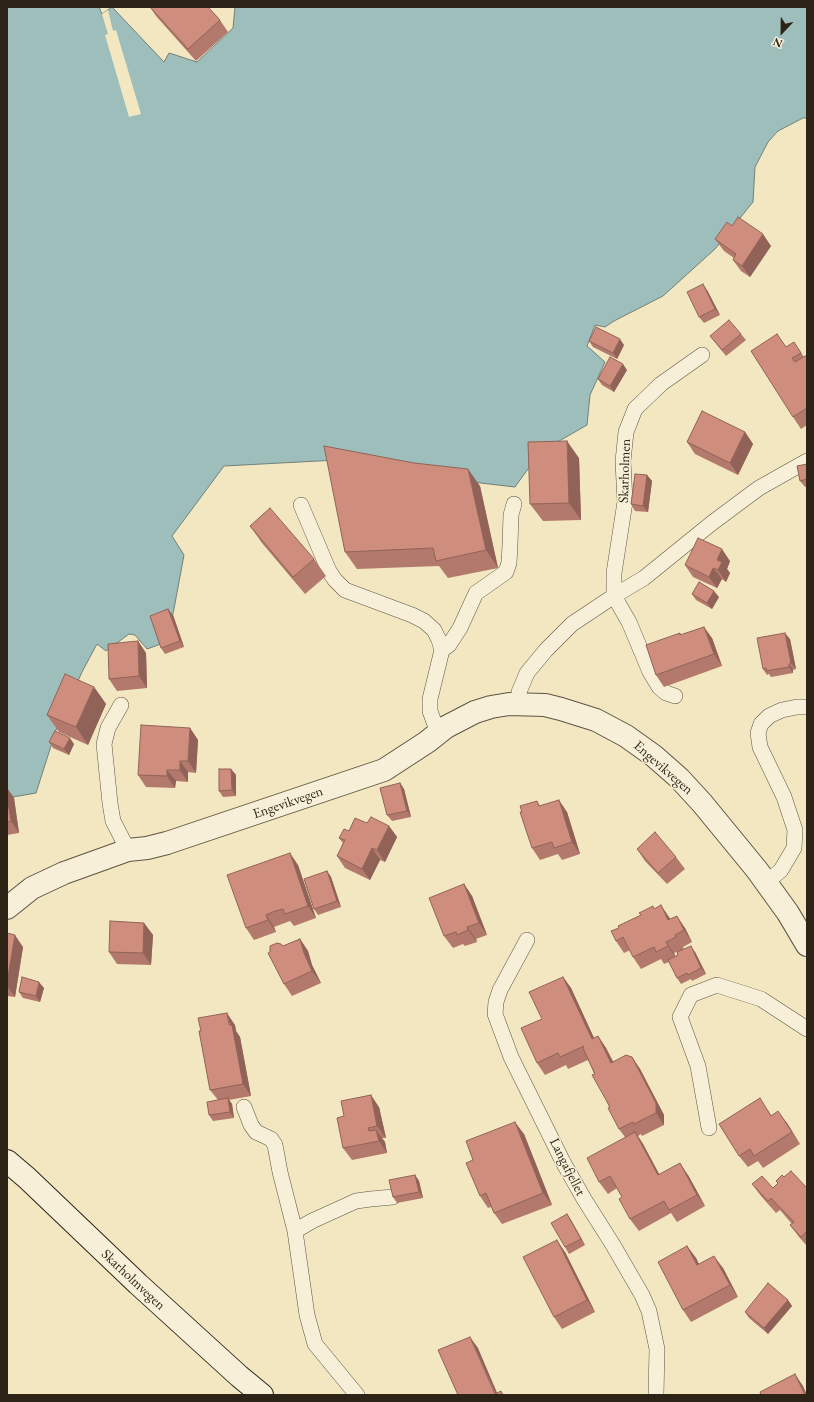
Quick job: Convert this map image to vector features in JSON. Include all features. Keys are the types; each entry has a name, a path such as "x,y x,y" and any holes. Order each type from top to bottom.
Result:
{"street":[{"name":"Engevikvegen","path":"7,908 32,888 64,873 128,850 147,848 167,843 384,770 427,742 446,727 475,712 491,707 509,704 544,705 596,720 626,736 648,752 678,778 702,803 766,883 788,913 807,945"},
{"name":"Skarholmvegen","path":"7,1161 138,1284 262,1395"}],"lane":[{"name":"Skarholmen","path":"614,596 614,573 625,502 624,454 626,432 634,409 661,384 702,355"},
{"path":"519,704 519,692 527,673 546,650 572,624 644,578 712,523 754,493 807,461"},
{"path":"442,650 449,645 460,628 476,593 506,572 509,563 511,515 514,504"},
{"path":"301,505 329,571 335,580 345,590 412,614 424,621 434,630 442,650 430,698 430,711 438,733"},
{"path":"614,596 629,622 650,672 659,687 666,693 675,696"},
{"path":"121,705 108,728 104,744 113,821 128,850"},
{"path":"766,883 781,870 794,848 795,830 784,797 760,747 758,733 761,724 769,716 782,710 797,707 807,708"},
{"name":"Langafjellet","path":"527,940 500,990 496,1002 495,1014 511,1057 563,1162 584,1200 613,1245 649,1311 657,1349 656,1395"},
{"path":"708,1128 698,1066 680,1017 692,995 717,985 761,998 807,1029"},
{"path":"244,1107 256,1132 270,1140 275,1145 280,1172 295,1231 307,1315 315,1344 357,1395"},
{"path":"295,1231 312,1221 356,1201 371,1198 393,1198"}],"water":[{"path":"7,7 99,7 102,14 112,7 164,62 169,53 197,62 233,28 235,7 807,7 807,118 803,118 778,131 768,142 755,167 753,202 715,249 663,296 605,327 595,325 587,346 605,362 590,395 587,425 554,444 543,448 515,487 438,478 337,460 224,466 172,536 184,555 173,614 161,644 147,649 135,635 129,634 106,651 97,644 58,724 36,793 7,798"}],"pier":[{"path":"108,10 113,31 116,30 141,114 129,117 105,35 108,34 102,14"}],"building":[{"path":"150,7 208,7 220,20 188,49"},
{"path":"738,217 763,234 742,266 733,260 736,254 715,239 727,222 732,226"},
{"path":"703,284 715,309 699,317 687,292"},
{"path":"729,320 741,334 722,350 710,336"},
{"path":"596,327 620,339 613,353 589,341"},
{"path":"777,334 786,347 794,342 801,353 792,358 795,362 807,355 807,408 793,417 751,351"},
{"path":"610,357 623,364 610,386 598,379"},
{"path":"702,411 745,432 730,463 687,442"},
{"path":"567,441 569,503 530,504 528,442"},
{"path":"324,446 414,463 468,469 486,550 436,561 433,548 345,552"},
{"path":"807,464 807,479 800,481 797,466"},
{"path":"635,474 647,475 643,506 631,504"},
{"path":"270,508 314,559 293,577 250,526"},
{"path":"698,538 722,549 717,560 722,562 718,570 713,568 709,577 685,565"},
{"path":"699,582 714,591 707,603 692,594"},
{"path":"168,609 180,641 161,648 150,616"},
{"path":"704,627 714,654 656,675 646,645 680,633 680,635"},
{"path":"785,633 791,663 789,664 789,667 766,671 766,668 763,669 757,638"},
{"path":"138,641 139,676 109,679 108,644"},
{"path":"65,674 94,687 76,727 47,715"},
{"path":"141,725 190,728 188,761 180,761 180,770 167,770 167,776 138,775"},
{"path":"55,731 70,738 64,749 49,742"},
{"path":"219,769 231,769 232,790 219,791"},
{"path":"400,783 407,811 387,815 380,788"},
{"path":"7,796 11,821 7,822"},
{"path":"559,800 572,842 554,848 552,842 532,848 520,812 522,812 520,806 537,801 539,806"},
{"path":"371,817 389,826 377,850 372,848 362,869 337,856 345,840 339,838 344,829 349,831 355,818 367,823"},
{"path":"655,832 676,857 658,873 637,849"},
{"path":"290,853 308,906 285,914 283,909 275,911 266,915 268,920 246,928 227,875"},
{"path":"327,871 337,901 314,909 304,879"},
{"path":"464,884 479,923 467,927 468,930 457,935 456,932 444,936 429,898"},
{"path":"661,905 668,920 677,916 684,930 675,935 676,937 666,942 668,946 656,952 654,947 633,957 623,937 616,941 611,931 641,915 639,913 653,906 654,909"},
{"path":"110,921 144,923 143,953 109,952"},
{"path":"7,933 15,935 7,983"},
{"path":"300,939 312,971 284,984 268,953 270,952 270,946 277,943 283,946"},
{"path":"691,946 701,968 688,975 687,973 677,978 668,960 678,955 677,952"},
{"path":"22,977 39,982 36,996 19,992"},
{"path":"563,977 592,1039 598,1036 611,1063 626,1055 632,1057 656,1103 656,1113 634,1124 633,1122 619,1129 608,1108 610,1107 592,1075 595,1074 583,1048 584,1046 560,1057 558,1053 537,1063 521,1028 542,1019 529,992"},
{"path":"227,1013 229,1025 232,1025 243,1084 210,1090 198,1018"},
{"path":"371,1095 377,1126 368,1128 369,1131 376,1130 379,1141 343,1148 337,1118 344,1116 341,1101"},
{"path":"228,1098 230,1112 209,1115 207,1102"},
{"path":"760,1098 771,1116 778,1111 792,1132 754,1156 750,1149 739,1156 719,1124"},
{"path":"515,1122 543,1193 494,1213 486,1193 480,1196 466,1163 473,1160 466,1141"},
{"path":"635,1132 658,1175 680,1163 697,1195 669,1210 664,1201 630,1219 619,1199 622,1197 610,1176 599,1182 587,1158"},
{"path":"791,1171 807,1188 807,1231 801,1237 790,1225 794,1222 771,1198 768,1201 752,1184 762,1176 773,1188 778,1183 776,1181 782,1175 784,1177"},
{"path":"415,1175 419,1192 393,1197 389,1180"},
{"path":"567,1214 581,1239 565,1247 551,1223"},
{"path":"557,1240 587,1300 554,1317 523,1257"},
{"path":"687,1246 697,1265 714,1256 730,1285 683,1310 658,1262"},
{"path":"768,1283 788,1300 764,1328 745,1312"},
{"path":"470,1337 495,1394 501,1391 503,1395 458,1395 438,1350"},
{"path":"795,1374 805,1395 761,1395 760,1392"}]}
